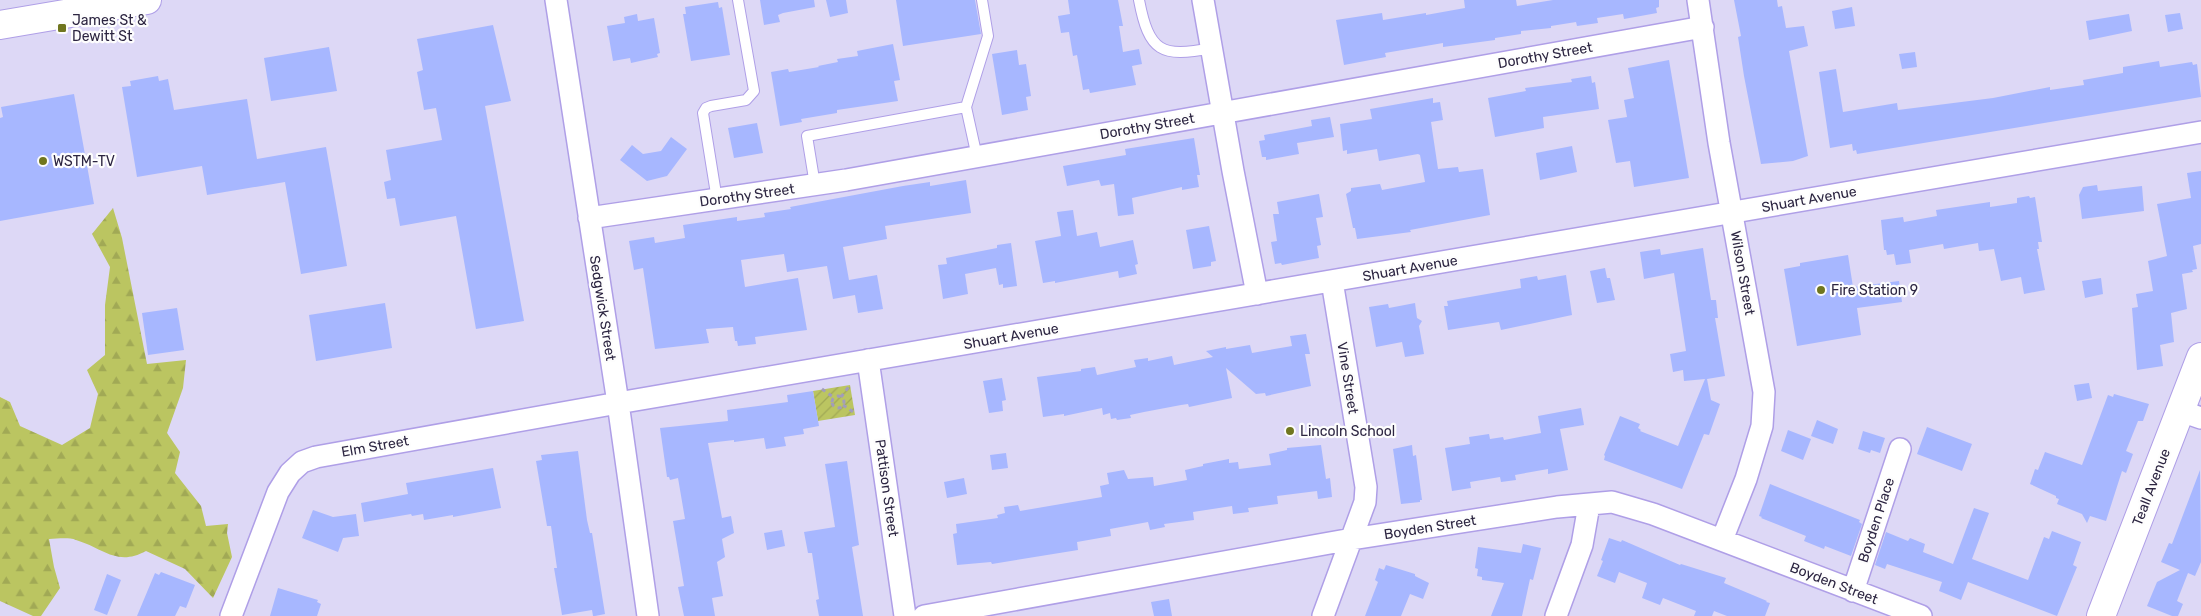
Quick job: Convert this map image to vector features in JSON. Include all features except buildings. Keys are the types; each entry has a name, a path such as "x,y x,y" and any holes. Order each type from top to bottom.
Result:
{"street":[{"path":"0,26 147,0"},
{"name":"Sedgwick Street","path":"556,0 618,403 648,616"},
{"path":"1203,0 1257,294"},
{"name":"Wilson Street","path":"1698,0 1719,143 1764,392 1762,426 1746,479 1722,540"},
{"name":"Dorothy Street","path":"589,218 816,185 1703,27"},
{"name":"Shuart Avenue","path":"618,403 2201,132"},
{"name":"Vine Street","path":"1323,616 1365,502 1366,487 1332,282"},
{"name":"Teall Avenue","path":"2101,616 2191,414 2201,357"},
{"name":"Pattison Street","path":"868,360 905,616"},
{"name":"Elm Street","path":"230,616 278,492 290,473 302,462 316,456 618,403"},
{"name":"Boyden Place","path":"1853,591 1900,449"},
{"name":"Boyden Street","path":"924,616 1352,540 1557,507 1612,502 1653,514 1921,616"},
{"path":"1556,616 1582,545 1589,505"}],"lane":[{"path":"717,200 703,113 706,108 711,106 746,100 754,92 738,0"},
{"path":"977,157 966,107 988,36 982,0"},
{"path":"1139,0 1144,24 1156,46 1167,52 1212,48"},
{"path":"816,185 807,136 966,107"}],"path":[{"path":"841,397 850,385"},
{"path":"822,389 833,398"},
{"path":"833,398 836,396 841,397"},
{"path":"841,397 844,399 843,405"},
{"path":"833,398 832,403 834,407 838,408 843,405"},
{"path":"843,405 855,413"}],"green space":[{"path":"113,208 122,238 147,364 186,360 183,388 167,433 180,452 175,473 201,506 206,526 228,524 227,533 232,557 213,598 185,569 146,551 127,557 118,557 73,539 49,539 60,588 41,616 33,616 0,601 0,397 10,402 20,426 62,445 90,428 98,394 87,370 105,355 105,305 110,267 92,234"},
{"path":"850,385 855,415 818,421 813,391"}],"place":[{"name":"James St & Dewitt St","path":"62,28"},
{"name":"WSTM-TV","path":"43,161"},
{"name":"Fire Station 9","path":"1821,290"},
{"name":"Lincoln School","path":"1290,431"}]}
